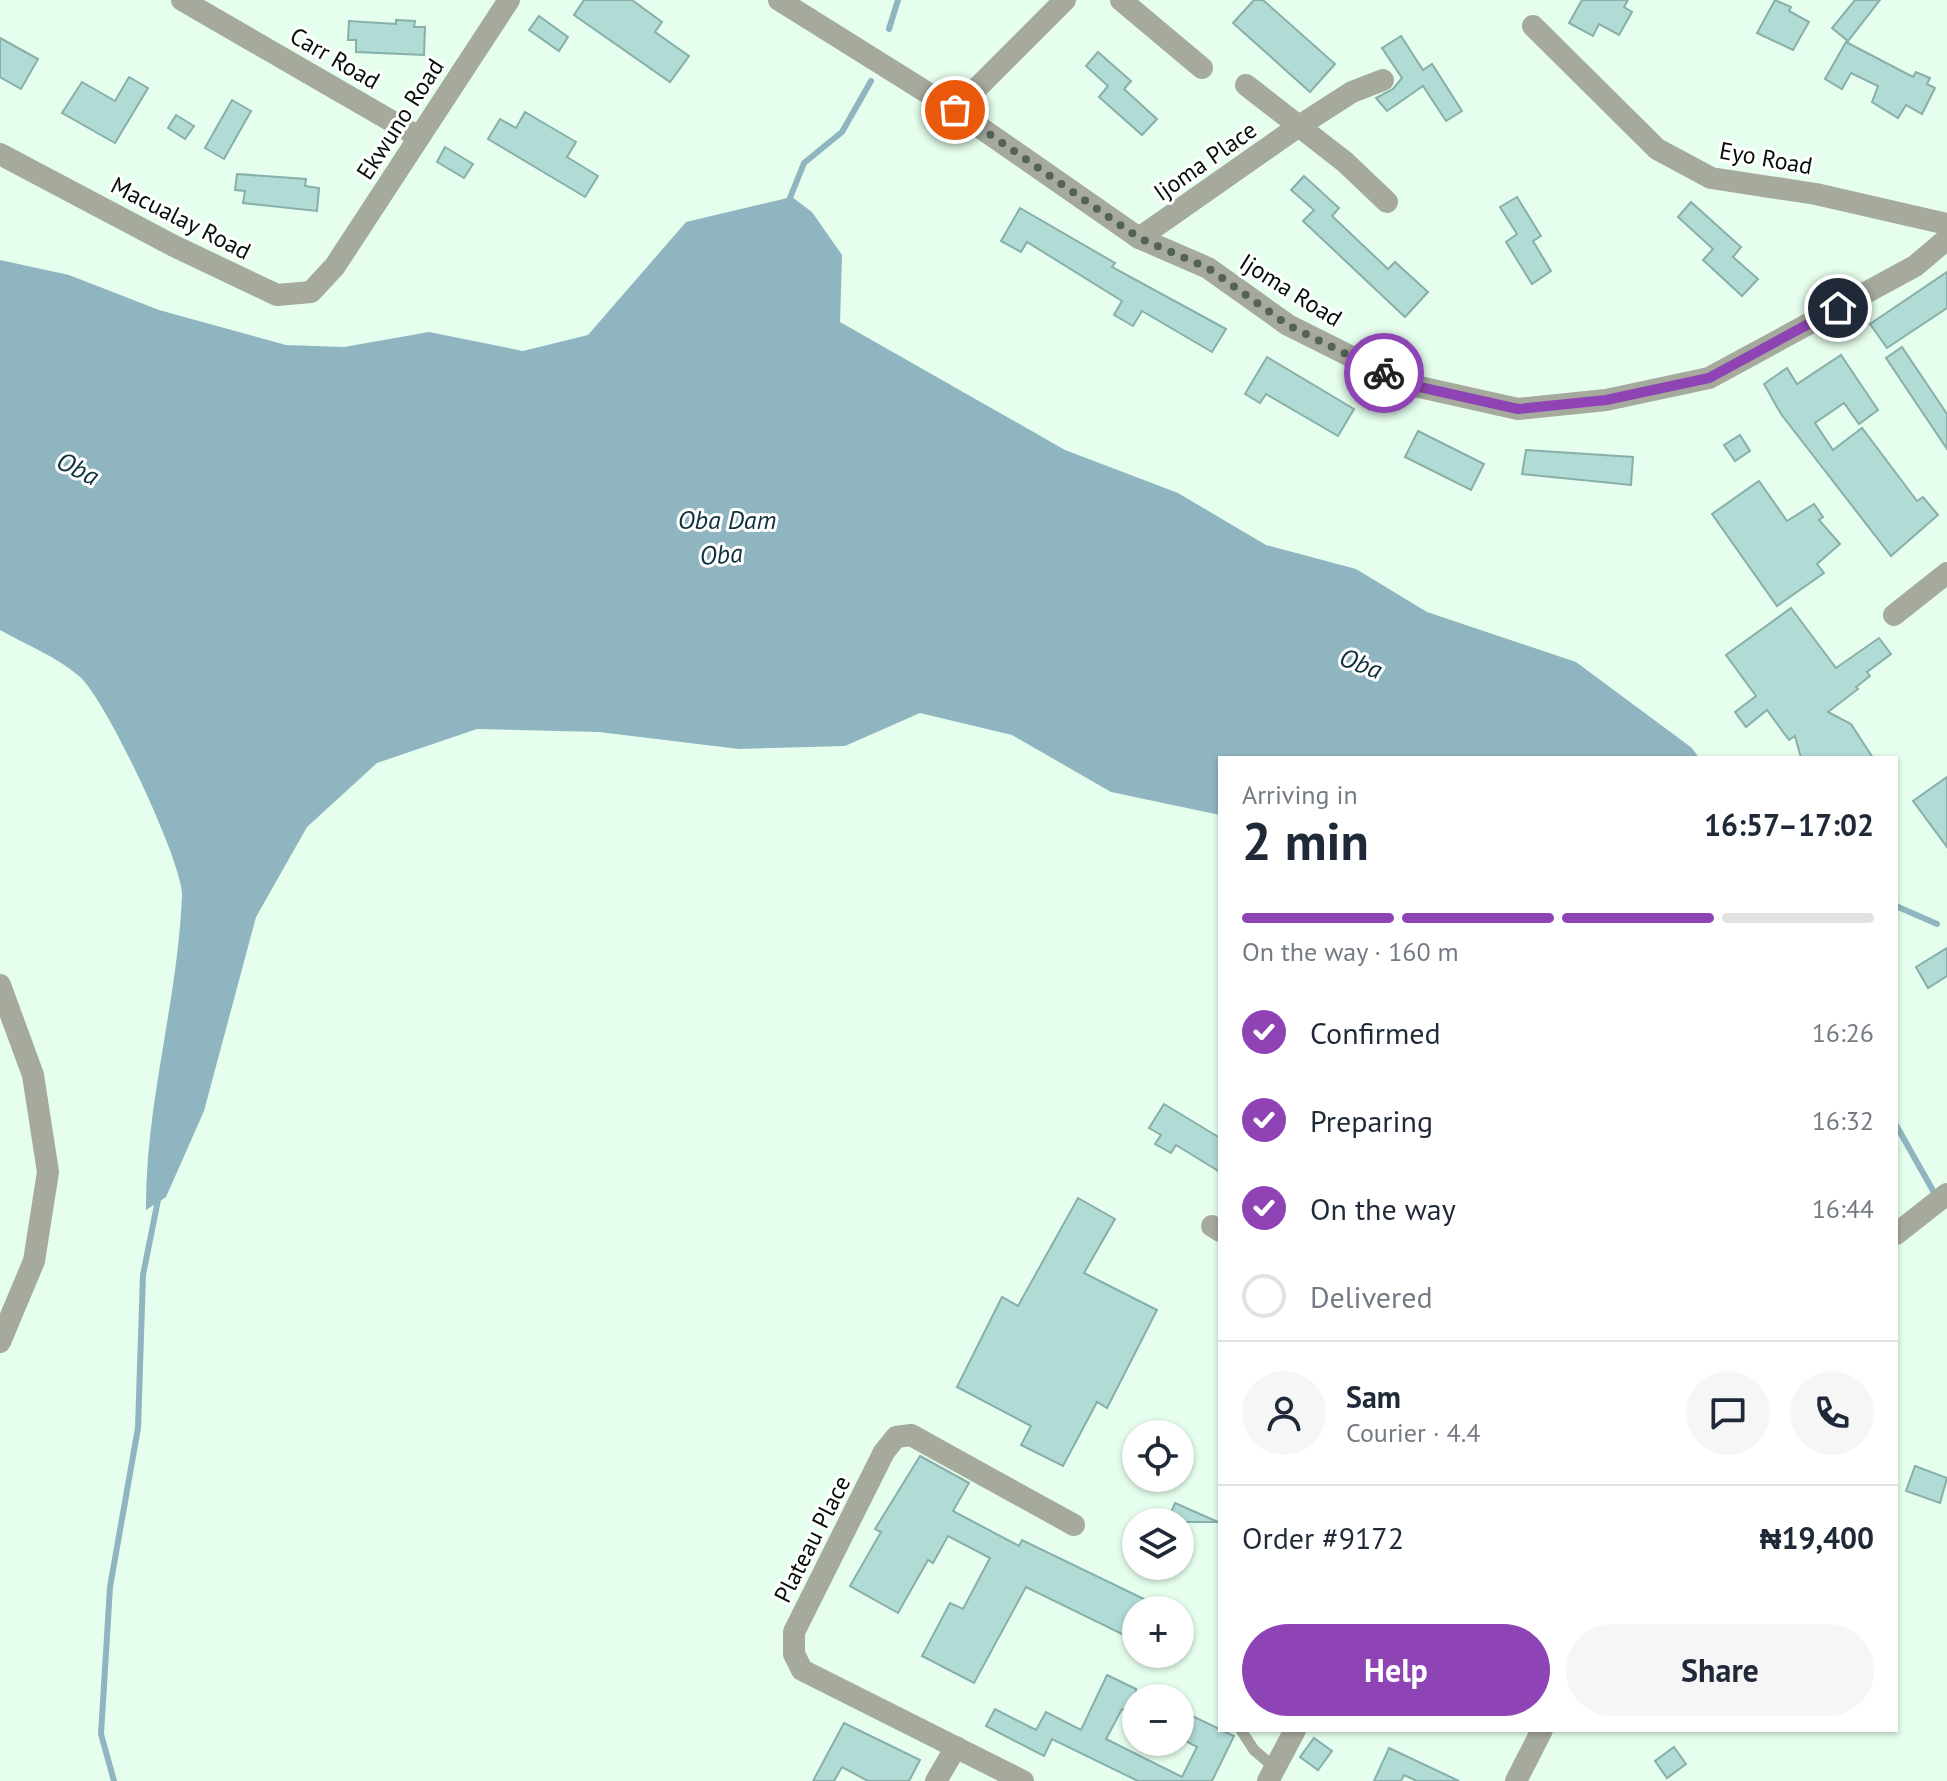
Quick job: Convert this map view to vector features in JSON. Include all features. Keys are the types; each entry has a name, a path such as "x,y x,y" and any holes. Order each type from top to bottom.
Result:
{"street":[{"name":"Carr Road","path":"182,0 419,137"},
{"name":"Ekwuno Road","path":"335,266 509,0"},
{"name":"Ijoma Road","path":"779,0 955,110 1139,238 1208,268 1288,325 1406,384 1518,409 1606,400 1709,378 1915,266 1947,239"},
{"path":"1121,0 1202,68"},
{"path":"955,110 1062,1"},
{"name":"Eyo Road","path":"1533,26 1657,149 1711,178 1816,194 1947,224"},
{"name":"Ijoma Place","path":"1139,238 1299,126 1352,92 1383,80"},
{"name":"Ijoma Place","path":"1246,85 1345,162 1387,202"},
{"name":"Macualay Road","path":"0,154 174,246 277,295 311,292 335,266"},
{"path":"1894,615 1947,573"},
{"path":"0,985 33,1075 48,1172 34,1261 0,1342"},
{"path":"1903,1229 1947,1194"},
{"name":"Plateau Place","path":"1023,1781 802,1670 794,1654 794,1632 884,1452 896,1437 911,1435 1074,1525"},
{"path":"1272,1775 1294,1732"},
{"path":"1516,1781 1541,1732"},
{"path":"936,1781 956,1747"}],"lane":[{"path":"1242,1732 1272,1775"}],"water":[{"name":"Oba Dam","path":"792,197 812,212 842,255 840,322 1065,450 1178,493 1266,545 1356,569 1427,612 1576,662 1692,748 1698,756 1218,756 1218,815 1111,792 1012,735 920,713 845,746 739,749 599,732 477,729 377,763 307,827 256,917 204,1111 166,1197 146,1210 151,1131 175,974 182,895 179,877 157,817 123,746 91,690 61,663 0,630 0,260 69,275 159,310 286,345 344,347 429,332 523,351 588,335 686,222"}],"building":[{"path":"584,0 632,0 662,22 655,32 689,56 670,82 574,15"},
{"path":"1254,0 1263,0 1335,64 1310,92 1233,23"},
{"path":"1582,0 1628,0 1624,7 1632,12 1619,35 1599,24 1593,36 1569,23"},
{"path":"1775,0 1791,7 1789,11 1809,22 1793,50 1757,33"},
{"path":"1855,0 1880,0 1848,41 1832,28"},
{"path":"539,16 568,37 559,51 529,30"},
{"path":"396,20 415,21 414,27 425,27 424,55 356,52 356,40 348,40 349,21 396,24"},
{"path":"1401,36 1423,70 1432,64 1462,111 1446,121 1423,86 1387,111 1376,98 1393,89 1402,78 1382,48"},
{"path":"0,38 38,59 21,89 0,77"},
{"path":"1846,42 1913,77 1916,72 1930,78 1927,84 1935,88 1922,114 1906,105 1898,118 1872,102 1878,86 1851,73 1842,89 1825,79"},
{"path":"1098,52 1131,81 1124,89 1157,119 1142,135 1099,97 1108,86 1086,66"},
{"path":"129,77 148,88 115,143 62,113 82,82 115,101"},
{"path":"232,100 251,111 224,159 205,148"},
{"path":"525,112 576,142 567,157 598,176 585,197 488,139 500,119 516,128"},
{"path":"176,115 194,126 185,139 168,128"},
{"path":"445,147 473,164 464,178 437,162"},
{"path":"237,174 306,179 305,186 319,188 317,211 243,203 245,191 235,190"},
{"path":"1304,176 1339,208 1332,216 1388,269 1395,262 1428,292 1405,317 1303,221 1314,210 1291,190"},
{"path":"1517,197 1541,236 1533,241 1551,271 1532,284 1506,242 1517,234 1500,207"},
{"path":"1691,202 1741,247 1733,257 1758,279 1742,296 1703,260 1713,249 1678,217"},
{"path":"1020,208 1115,263 1112,267 1226,329 1212,352 1142,311 1133,326 1114,315 1122,301 1027,242 1021,252 1001,241"},
{"path":"1947,272 1947,308 1887,348 1870,324"},
{"path":"1902,347 1947,414 1947,449 1886,358"},
{"path":"1841,355 1878,410 1859,424 1844,403 1815,423 1833,450 1862,428 1917,501 1923,497 1938,515 1891,556 1781,414 1764,384 1787,368 1797,384"},
{"path":"1267,357 1354,409 1338,436 1266,394 1260,403 1245,394"},
{"path":"1418,431 1484,464 1471,490 1405,457"},
{"path":"1740,435 1750,451 1735,461 1724,445"},
{"path":"1526,450 1633,457 1631,485 1522,474"},
{"path":"1759,481 1787,521 1814,504 1823,517 1819,520 1840,544 1817,564 1824,573 1777,606 1712,514"},
{"path":"1791,608 1836,668 1879,638 1891,654 1867,672 1870,676 1856,687 1858,689 1828,712 1851,724 1872,756 1800,756 1795,736 1789,740 1767,710 1746,727 1735,712 1756,696 1726,655"},
{"path":"1947,777 1947,847 1913,801"},
{"path":"1947,948 1947,976 1928,988 1916,967"},
{"path":"1164,1104 1218,1137 1218,1171 1176,1145 1171,1153 1155,1144 1161,1135 1149,1128"},
{"path":"1078,1198 1115,1219 1084,1273 1157,1310 1107,1408 1097,1402 1063,1466 1021,1445 1031,1426 957,1387 1002,1297 1018,1306"},
{"path":"920,1456 969,1483 953,1511 1019,1546 1022,1540 1138,1596 1122,1596 1122,1634 1026,1587 974,1683 922,1656 950,1603 963,1609 990,1558 948,1536 933,1563 928,1560 898,1613 850,1586 881,1532 875,1529"},
{"path":"1915,1466 1947,1478 1940,1503 1906,1491"},
{"path":"1194,1511 1218,1522 1194,1522"},
{"path":"1107,1675 1126,1684 1122,1684 1122,1709 1106,1739 1122,1747 1122,1756 1140,1756 1182,1777 1197,1747 1194,1745 1194,1717 1218,1728 1218,1732 1234,1736 1212,1781 1138,1781 1052,1739 1044,1756 986,1726 995,1709 1036,1730 1046,1712 1081,1730"},
{"path":"844,1723 920,1760 909,1781 868,1781 842,1767 834,1781 813,1781"},
{"path":"1314,1738 1332,1751 1318,1770 1300,1757"},
{"path":"1674,1747 1686,1764 1667,1778 1655,1761"},
{"path":"1389,1748 1459,1781 1417,1781 1404,1775 1401,1781 1374,1781"}],"waterway":[{"path":"889,29 898,0"},
{"path":"788,203 804,163 842,132 871,81"},
{"path":"1898,907 1937,924"},
{"name":"Oba","path":"1898,1129 1936,1196"},
{"path":"114,1781 101,1734 110,1587 138,1428 143,1275 159,1195"}],"way so far":[{"path":"955,110 1139,238 1208,268 1288,325 1384,373"}],"route":[{"path":"1384,373 1406,384 1518,409 1606,400 1709,378 1838,308"}]}
